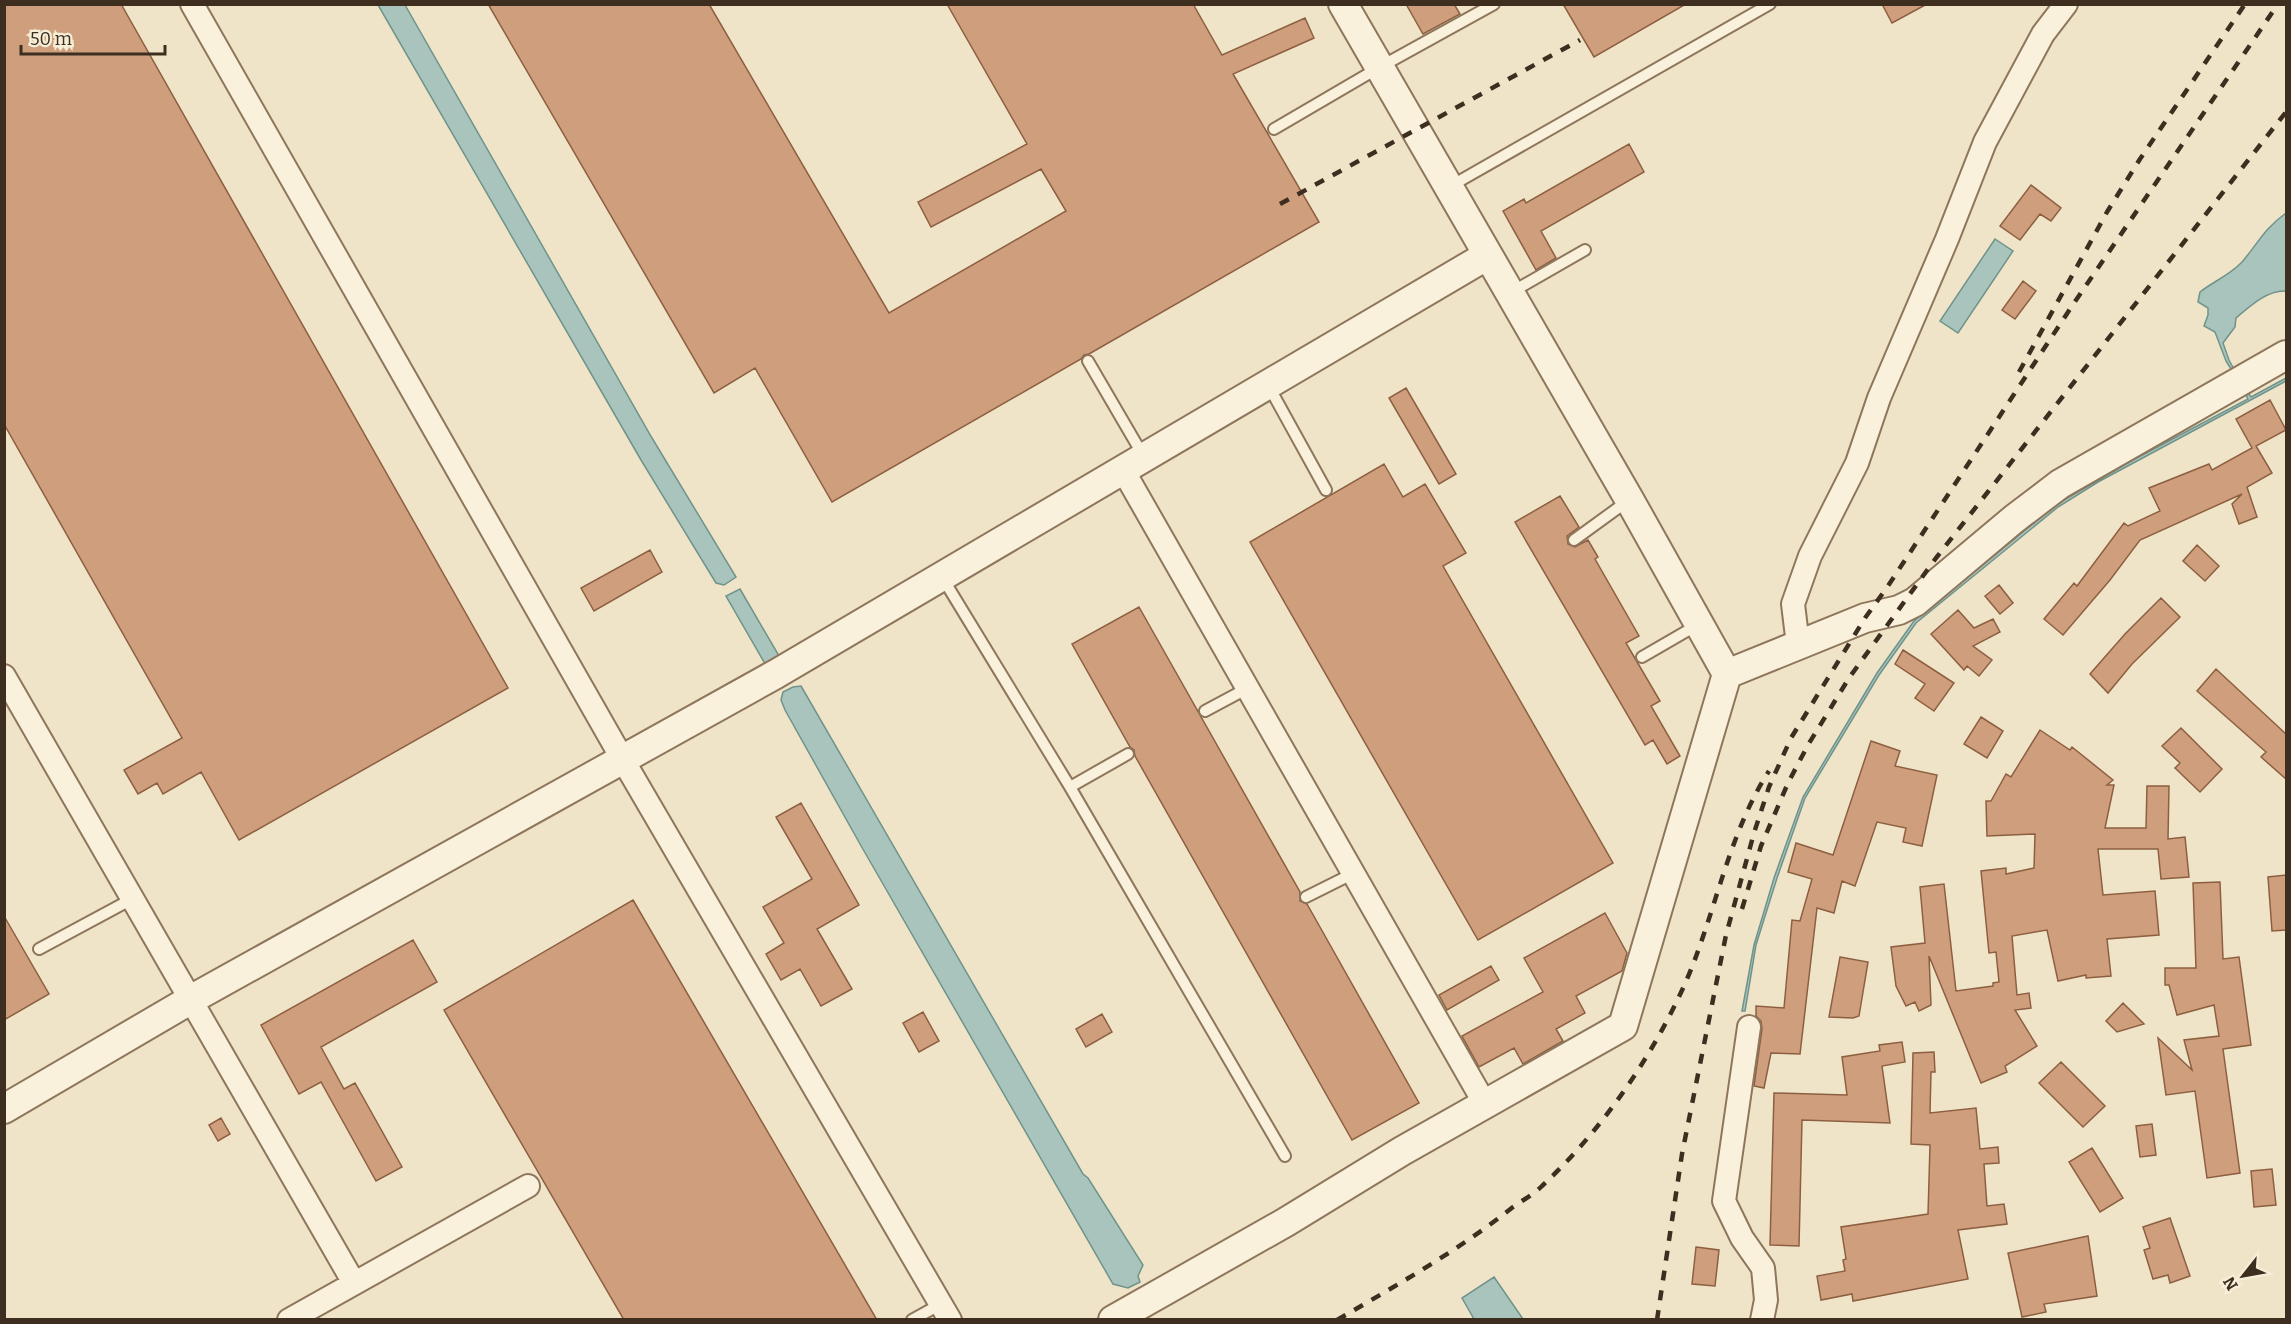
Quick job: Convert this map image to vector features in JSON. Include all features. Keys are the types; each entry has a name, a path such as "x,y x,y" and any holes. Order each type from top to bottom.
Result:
{"street":[{"path":"192,4 622,760 945,1312"},
{"path":"1113,1320 1286,1222 1402,1151 1623,1026 1727,674 1629,499 1343,4"},
{"path":"1798,645 1793,604 1810,556 1857,463 1879,398 1947,239 1985,142 2043,34 2066,4"},
{"path":"4,1109 190,1000 776,675 1488,255"},
{"path":"1727,674 1865,618 1915,602 2014,519 2060,484 2286,355"},
{"path":"1134,463 1248,688 1485,1104"},
{"path":"4,675 354,1283"},
{"path":"1749,1027 1724,1201 1730,1218 1763,1268 1766,1300 1762,1320"},
{"path":"289,1320 528,1186"}],"lane":[{"path":"1274,129 1494,4"},
{"path":"1449,187 1768,5"},
{"path":"1510,293 1585,250"},
{"path":"1088,361 1134,463"},
{"path":"1267,385 1326,490"},
{"path":"1574,540 1629,499"},
{"path":"942,577 1070,787 1285,1156"},
{"path":"1642,657 1700,624"},
{"path":"1204,711 1248,688"},
{"path":"1070,787 1128,754"},
{"path":"1306,897 1353,873"},
{"path":"39,949 132,899"},
{"path":"912,1320 945,1312"}],"water":[{"path":"378,5 405,5 652,438 736,577 724,585 716,583 641,460"},
{"path":"2286,213 2286,291 2266,296 2236,318 2235,327 2223,343 2236,373 2234,374 2226,361 2215,332 2204,326 2208,308 2198,302 2200,292 2237,267 2267,230"},
{"path":"1995,239 2013,251 1958,333 1940,321"},
{"path":"2286,378 2286,381 2098,482 2058,507 1916,623 1879,675 1805,798 1756,945 1745,1011 1742,1011 1754,945 1774,878 1803,797 1877,673 1914,621 2057,504 2131,461 2248,399 2245,393 2247,391 2251,397"},
{"path":"740,589 782,661 768,669 726,596"},
{"path":"801,686 1083,1174 1088,1178 1143,1265 1138,1276 1140,1282 1128,1288 1113,1284 860,844 781,700 783,692"},
{"path":"1494,1277 1523,1319 1474,1319 1462,1298"}],"building":[{"path":"4,4 121,4 508,688 239,840 201,772 163,794 157,783 138,794 124,770 182,738 4,424"},
{"path":"488,4 709,4 889,313 1066,211 1041,169 931,227 918,202 1027,144 947,4 1193,4 1222,55 1305,18 1314,38 1233,74 1319,222 1084,355 1081,359 832,502 755,368 714,393"},
{"path":"1406,4 1454,4 1460,14 1423,34"},
{"path":"1563,4 1686,4 1594,57"},
{"path":"1882,4 1927,4 1892,23"},
{"path":"1629,144 1644,172 1541,231 1556,258 1536,270 1503,211 1524,199 1526,203"},
{"path":"2031,185 2061,208 2051,221 2040,214 2020,240 2000,226"},
{"path":"2023,281 2036,291 2015,319 2002,310"},
{"path":"1406,388 1456,474 1439,484 1389,398"},
{"path":"2270,400 2286,430 2256,446 2272,473 2247,487 2257,517 2239,524 2232,504 2242,494 2140,540 2110,580 2063,635 2044,619 2074,583 2077,586 2124,523 2128,526 2160,511 2149,488 2209,464 2212,470 2252,448 2236,419"},
{"path":"1384,464 1403,497 1425,484 1466,553 1443,566 1613,863 1478,940 1250,542"},
{"path":"1560,496 1579,527 1567,536 1568,544 1575,547 1588,540 1598,557 1595,559 1639,636 1626,643 1660,701 1651,706 1680,756 1667,764 1653,740 1645,745 1515,522"},
{"path":"2197,545 2219,566 2205,581 2183,561"},
{"path":"650,550 662,572 594,611 581,588"},
{"path":"1999,585 2013,603 2000,614 1985,596"},
{"path":"2161,598 2180,617 2132,664 2108,693 2090,674"},
{"path":"1139,607 1300,892 1300,901 1307,904 1419,1103 1352,1140 1135,756 1134,750 1130,747 1072,644"},
{"path":"1958,610 1974,628 1993,619 2000,632 1973,646 1992,660 1979,676 1967,666 1964,670 1931,634"},
{"path":"1903,650 1954,683 1934,711 1915,698 1925,684 1895,664"},
{"path":"2216,669 2286,734 2286,779 2261,757 2266,752 2197,691"},
{"path":"1981,717 2003,731 1987,758 1964,744"},
{"path":"2181,728 2222,769 2200,792 2175,768 2180,763 2162,746"},
{"path":"2040,730 2070,750 2072,747 2113,780 2107,785 2114,785 2105,828 2146,828 2147,786 2169,786 2168,839 2185,837 2189,877 2161,879 2158,849 2098,849 2103,895 2155,891 2159,935 2107,939 2111,976 2086,978 2086,975 2058,981 2047,930 2012,936 2017,995 2029,993 2031,1008 2015,1010 2037,1046 2005,1066 2007,1072 1981,1083 1929,956 1931,1005 1919,1011 1915,1002 1906,1006 1896,986 1891,947 1925,943 1920,887 1944,884 1956,991 1993,986 1993,983 1999,982 1996,952 1989,953 1981,871 2006,868 2006,874 2034,868 2035,834 1987,836 1986,801 1991,801 2006,774 2011,777"},
{"path":"1871,741 1900,751 1895,766 1937,775 1922,846 1903,842 1906,828 1877,822 1855,886 1842,881 1834,913 1817,908 1800,1054 1771,1053 1764,1088 1754,1086 1762,1029 1761,1021 1756,1016 1756,1006 1784,1008 1792,920 1800,921 1812,879 1788,872 1796,843 1833,855"},
{"path":"801,803 859,905 817,929 852,989 821,1006 800,969 781,980 766,954 784,943 763,907 812,879 776,817"},
{"path":"2286,875 2286,930 2272,931 2268,877"},
{"path":"2220,882 2223,959 2239,957 2251,1045 2223,1049 2240,1173 2207,1178 2195,1091 2166,1095 2158,1038 2192,1070 2184,1040 2219,1036 2214,1005 2177,1015 2169,985 2165,985 2165,968 2196,968 2193,883"},
{"path":"633,900 877,1320 624,1320 444,1010"},
{"path":"1605,913 1627,953 1622,971 1576,996 1585,1013 1556,1029 1563,1041 1523,1064 1514,1048 1479,1067 1462,1036 1543,992 1524,958"},
{"path":"4,916 49,994 4,1020"},
{"path":"413,940 437,982 321,1047 344,1089 355,1083 402,1167 376,1181 321,1082 299,1094 261,1025"},
{"path":"1840,957 1868,962 1859,1016 1853,1018 1829,1017"},
{"path":"1491,966 1499,980 1447,1010 1439,995"},
{"path":"2123,1003 2144,1024 2117,1032 2106,1021"},
{"path":"923,1012 939,1041 919,1052 903,1023"},
{"path":"1102,1014 1112,1032 1086,1047 1076,1029"},
{"path":"1902,1042 1905,1062 1882,1066 1890,1123 1802,1120 1799,1246 1770,1245 1774,1093 1847,1095 1842,1057 1880,1051 1879,1045"},
{"path":"1934,1052 1935,1072 1931,1072 1930,1113 1976,1108 1980,1149 1998,1147 1999,1163 1984,1164 1987,1206 2004,1204 2007,1224 1958,1230 1968,1279 1853,1301 1852,1294 1821,1300 1817,1276 1845,1271 1843,1260 1846,1259 1841,1227 1928,1214 1930,1145 1911,1144 1913,1053"},
{"path":"2061,1062 2105,1106 2083,1127 2039,1083"},
{"path":"221,1118 230,1134 218,1141 209,1125"},
{"path":"2152,1124 2156,1155 2140,1157 2136,1126"},
{"path":"2092,1148 2123,1198 2100,1212 2069,1162"},
{"path":"2272,1169 2276,1205 2254,1207 2251,1171"},
{"path":"2170,1218 2190,1276 2170,1283 2168,1275 2153,1279 2144,1250 2150,1248 2143,1227"},
{"path":"2088,1236 2097,1296 2044,1304 2046,1312 2022,1317 2008,1253"},
{"path":"1696,1247 1719,1250 1715,1286 1692,1284"}],"railway":[{"path":"2019,372 2107,212 2140,159 2245,4"},
{"path":"1657,1320 1682,1154 1726,935 1769,787 1791,738 1865,618 2074,303 2278,4"},
{"path":"1280,204 1580,40"},
{"path":"1742,909 1761,846 1788,783 1849,678 1936,558 2286,112"},
{"path":"1337,1320 1471,1238 1536,1192 1564,1165 1604,1118 1640,1067 1684,986 1742,822 1769,771"}]}
